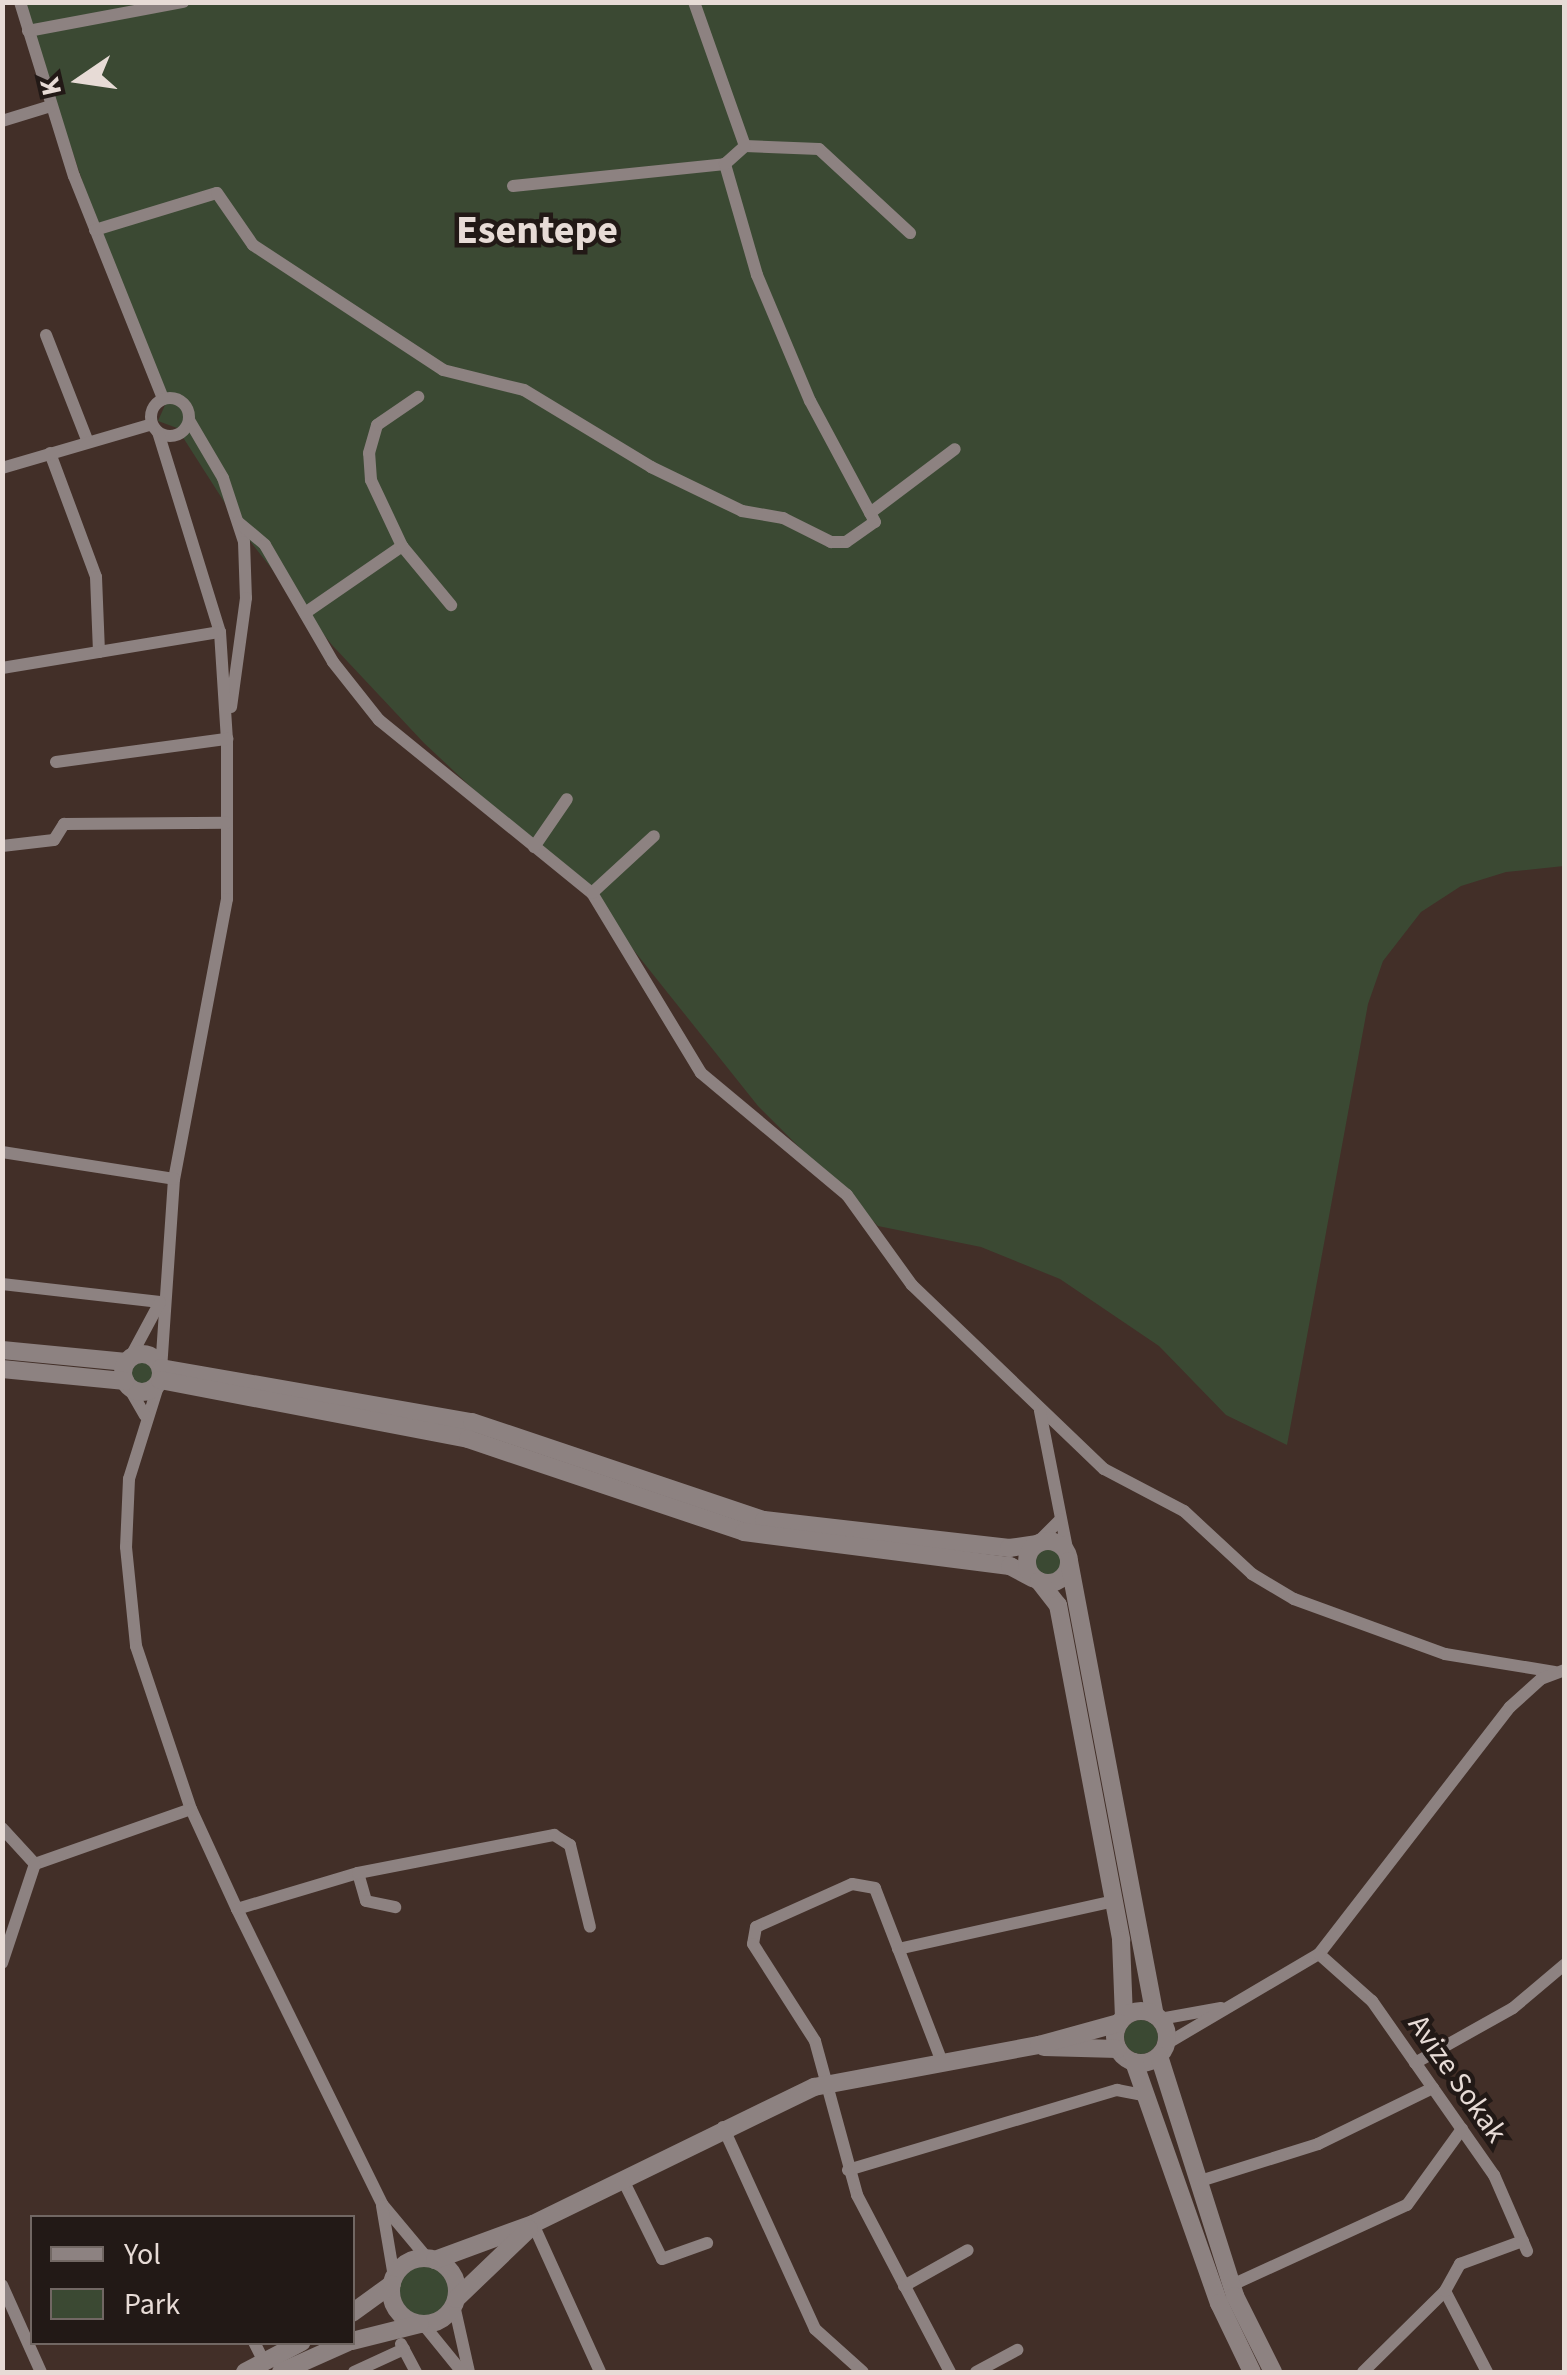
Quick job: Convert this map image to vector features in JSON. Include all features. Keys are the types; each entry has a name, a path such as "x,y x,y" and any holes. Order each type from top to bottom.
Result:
{"street":[{"path":"20,2 94,230 163,399"},
{"path":"28,30 183,2"},
{"path":"694,2 745,146"},
{"path":"2,121 51,106"},
{"path":"514,186 724,164 745,146 819,148 910,233"},
{"path":"94,230 217,193 254,245 444,370 524,390 650,467 742,511 807,526 831,542 846,542 876,522 810,401 765,293 724,164"},
{"path":"46,335 88,442"},
{"path":"418,397 377,425 368,460 402,546 451,605"},
{"path":"163,399 182,402 224,478 238,522 246,598 227,739"},
{"path":"163,399 153,409 155,428 220,632 227,739 227,899 174,1179 160,1302 160,1374 144,1416 129,1479 130,1598 136,1646 190,1809 382,2204 432,2259 451,2272 466,2372"},
{"path":"2,468 88,442 155,428 177,435 189,420"},
{"path":"870,513 955,449"},
{"path":"50,453 96,578 100,652"},
{"path":"238,522 266,545 304,613 379,720 592,894 702,1073 847,1195 912,1285 1104,1469 1184,1511 1252,1574 1294,1599 1444,1654 1560,1671"},
{"path":"304,613 402,546"},
{"path":"3,666 220,632"},
{"path":"56,762 227,739"},
{"path":"534,847 567,799"},
{"path":"2,846 54,840 64,824 227,823"},
{"path":"592,894 654,836"},
{"path":"2,1152 174,1179"},
{"path":"2,1284 160,1302"},
{"path":"144,1416 127,1372 160,1302"},
{"path":"2,1350 127,1372 146,1392 160,1374"},
{"path":"2,1369 127,1372 148,1354 160,1374 468,1438 744,1532 1010,1566 1036,1580 1060,1580 1068,1558"},
{"path":"160,1374 472,1422 764,1520 1009,1548 1054,1542 1068,1558"},
{"path":"1040,1410 1163,2050 1197,2182 1232,2285 1273,2372"},
{"path":"1061,1519 1036,1544 1027,1560 1036,1580 1058,1605 1114,1901 1124,1957 1118,2049"},
{"path":"1134,2062 1163,2050 1319,1954 1510,1707 1560,1671"},
{"path":"35,1864 190,1809"},
{"path":"2,1828 35,1864"},
{"path":"236,1909 358,1873 560,1836 570,1845 590,1927"},
{"path":"2,1964 35,1864"},
{"path":"358,1873 366,1901 395,1907"},
{"path":"942,2062 876,1888 864,1882 753,1932 753,1944 815,2041 830,2083 848,2170 950,2372"},
{"path":"898,1949 1114,1901"},
{"name":"Avize Sokak","path":"1319,1954 1372,2000 1494,2174 1525,2246 1473,2255 1444,2291"},
{"path":"1415,2063 1513,2008 1564,1965"},
{"path":"355,2311 393,2280 408,2262 432,2259 533,2224 723,2128 830,2083 1039,2045 1122,2020 1136,2011 1158,2017 1234,2005"},
{"path":"1039,2045 1118,2049 1134,2062 1219,2303 1252,2372"},
{"path":"1197,2182 1318,2144 1432,2088"},
{"path":"848,2170 1117,2090 1148,2096"},
{"path":"723,2128 815,2329 863,2372"},
{"path":"1232,2285 1408,2205 1462,2129"},
{"path":"622,2178 662,2259 706,2243"},
{"path":"382,2204 397,2310 422,2324 466,2372"},
{"path":"355,2341 440,2320 533,2224"},
{"path":"533,2224 600,2372"},
{"path":"904,2286 968,2250"},
{"path":"2,2285 41,2372"},
{"path":"1363,2372 1444,2291 1487,2372"},
{"path":"394,2330 416,2372"},
{"path":"256,2345 264,2362"},
{"path":"244,2372 296,2345"},
{"path":"281,2372 304,2368 345,2345"},
{"path":"354,2372 404,2349"},
{"path":"976,2372 1018,2350"}],"green space":[{"path":"22,3 1564,3 1564,866 1506,872 1461,886 1421,912 1383,961 1368,1004 1287,1445 1226,1415 1159,1346 1060,1279 981,1247 878,1226 758,1106 600,908 424,743 332,645 246,536 177,428 158,421 165,405 118,286"},
{"path":"142,1358 153,1362 157,1373 153,1384 142,1388 131,1384 127,1373 131,1362"},
{"path":"1048,1544 1060,1549 1065,1561 1060,1573 1048,1578 1036,1573 1031,1561 1036,1549"},
{"path":"1141,2020 1153,2025 1158,2037 1153,2049 1141,2054 1129,2049 1124,2037 1129,2025"},
{"path":"424,2264 443,2272 451,2291 443,2310 424,2318 405,2310 397,2291 405,2272"}],"district":[{"name":"Esentepe","path":"537,231"}]}
